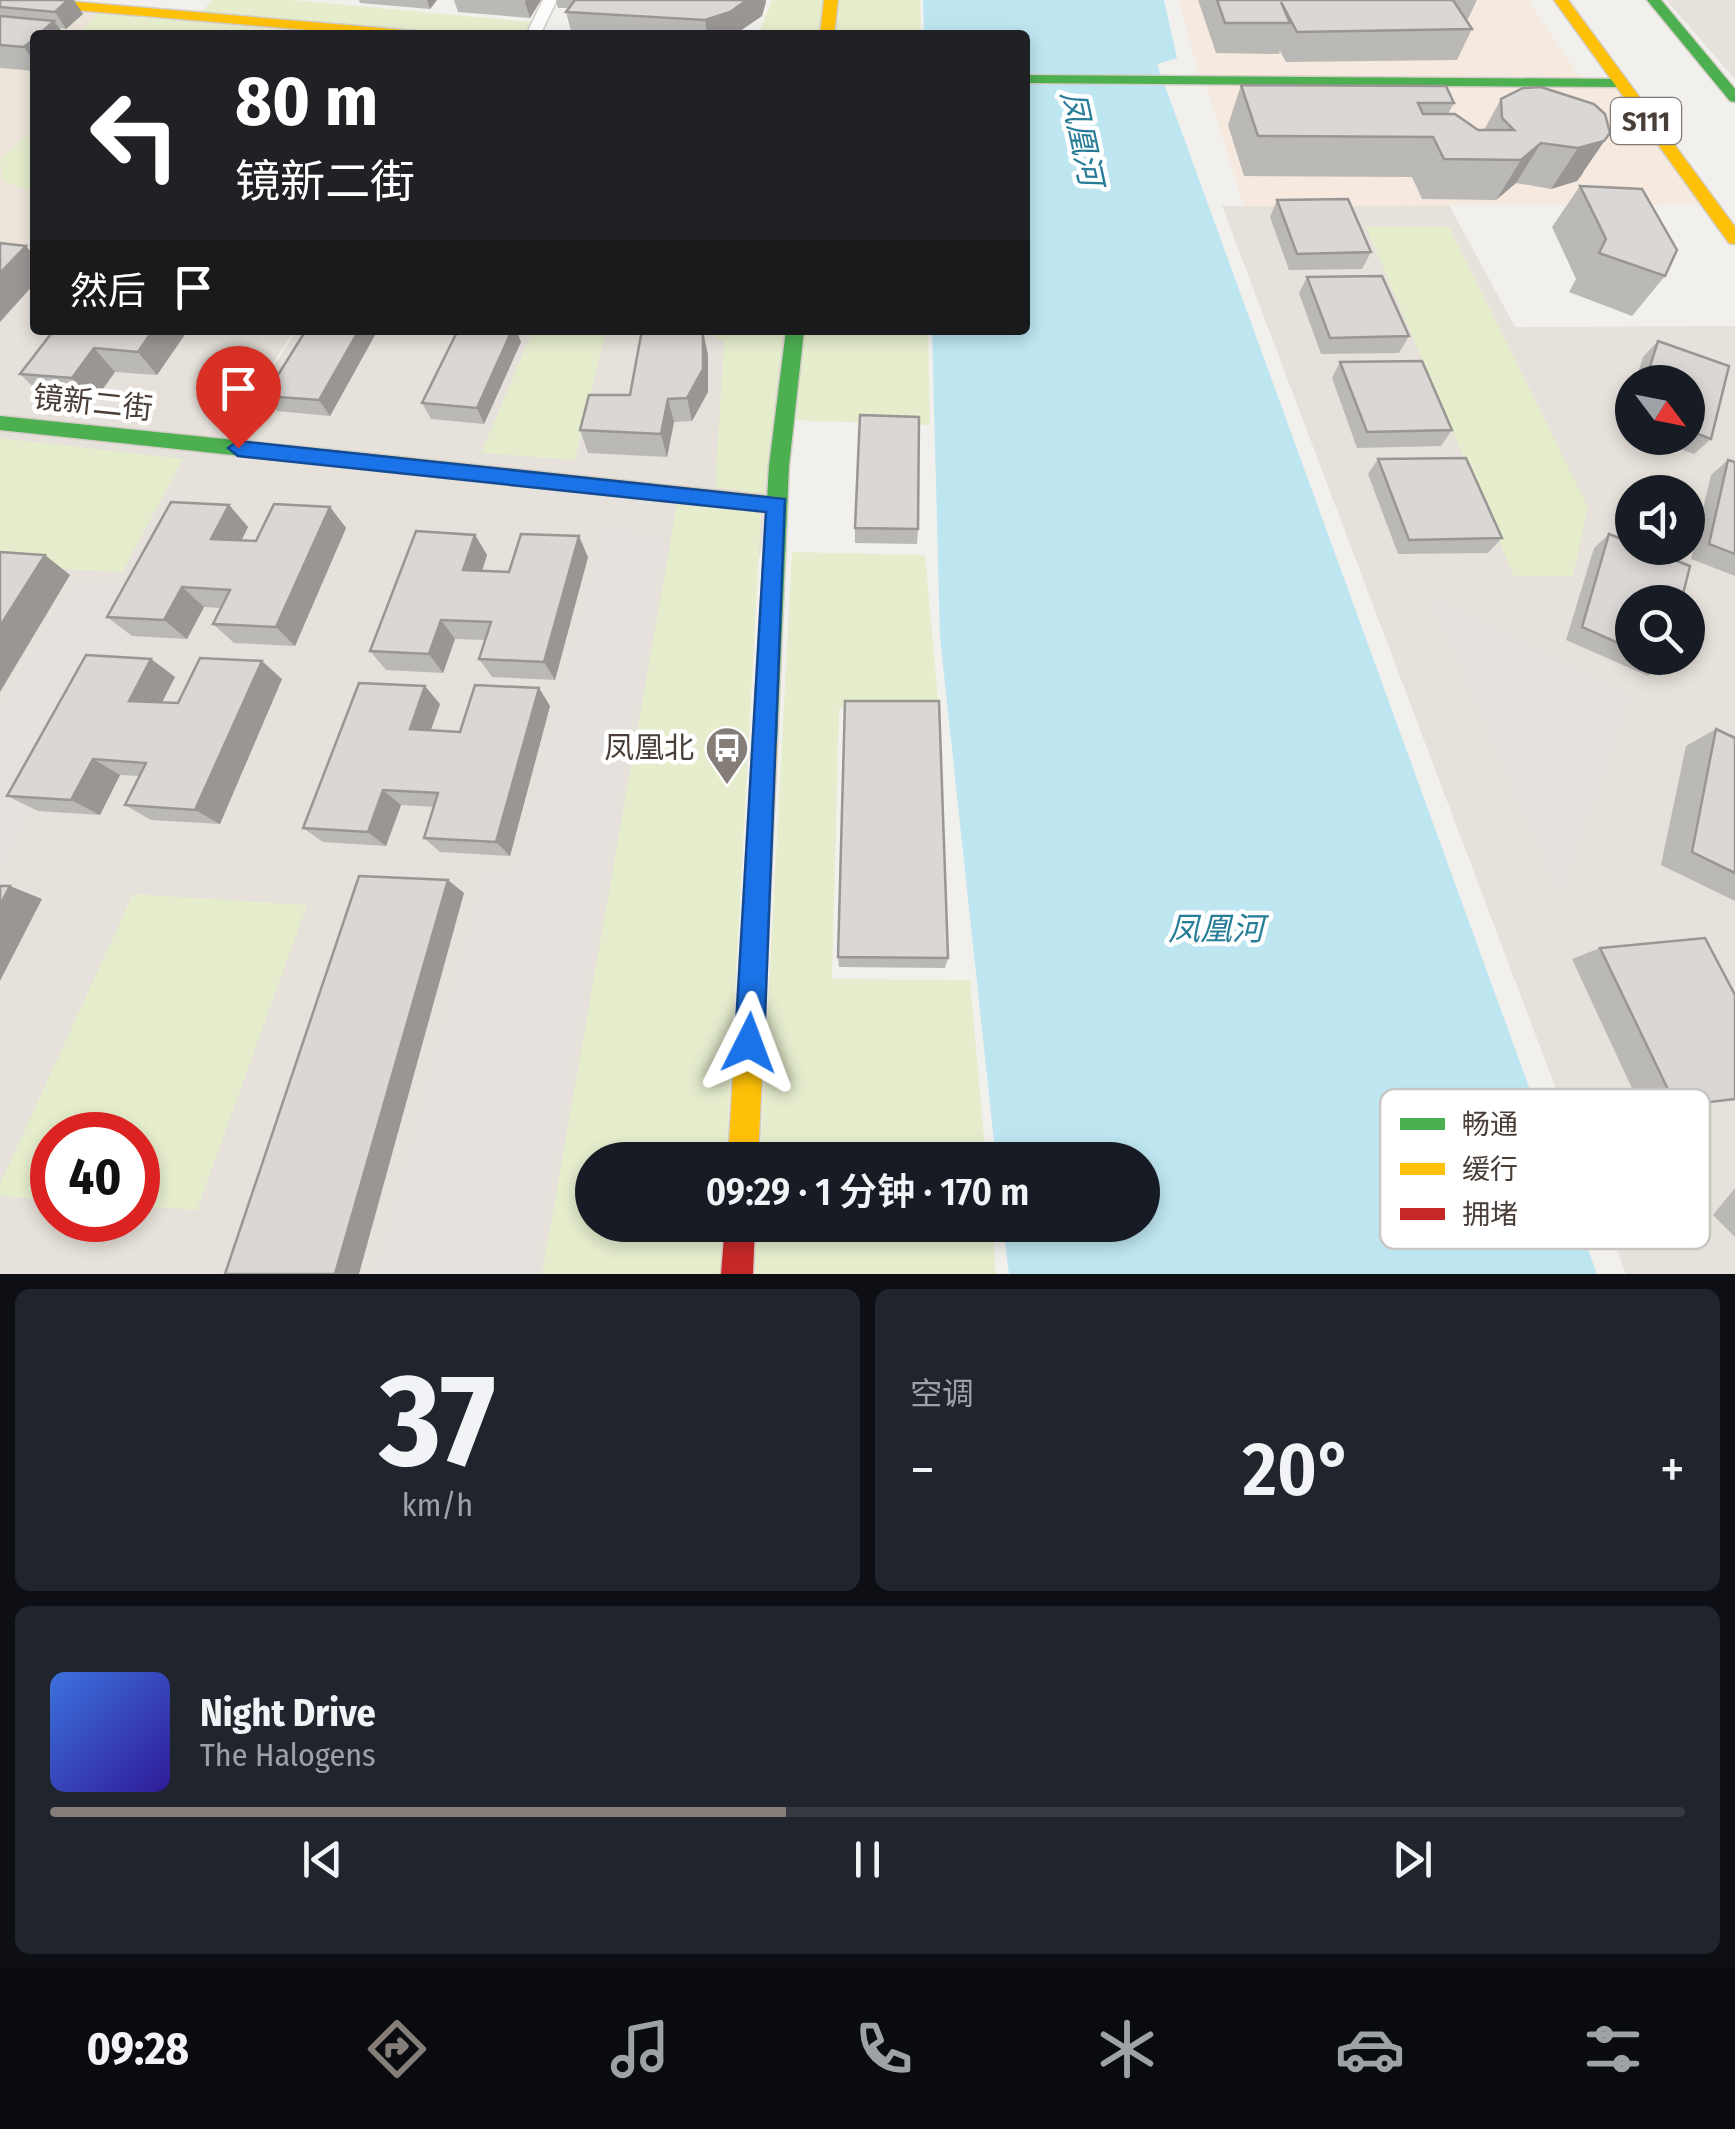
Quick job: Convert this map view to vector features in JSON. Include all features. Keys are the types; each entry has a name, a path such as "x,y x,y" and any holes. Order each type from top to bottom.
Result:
{"street":[{"path":"5,0 357,30"},
{"path":"828,30 831,0"},
{"name":"S111","path":"1560,0 1735,240"},
{"name":"S111","path":"1654,0 1735,98"},
{"path":"1030,79 1618,83"},
{"path":"744,1142 777,505 794,335"},
{"name":"镜新二街","path":"0,424 777,505"},
{"path":"737,1274 739,1242"}],"lane":[{"path":"535,30 550,0"}],"shaded area":[{"path":"1179,0 1528,0 1582,80 1200,78"},
{"path":"1666,0 1735,0 1735,79"},
{"path":"0,2 334,30 30,30 30,251 0,248"},
{"path":"1205,83 1617,83 1709,205 1244,206"},
{"path":"1449,205 1515,327 1735,326 1735,1274 1626,1274 1617,1249 1710,1249 1710,1089 1556,1089 1222,206"},
{"path":"0,251 30,254 30,335 292,335 219,444 0,421"},
{"path":"294,335 792,335 774,503 222,445"},
{"path":"0,425 773,507 597,1142 575,1142 575,1242 639,1242 728,1274 0,1274"},
{"path":"604,531 665,536 532,1274 377,1274 486,872 514,874"},
{"path":"74,582 150,586 0,871 0,709"},
{"path":"1430,595 1631,695 1560,894"}],"green space":[{"path":"213,0 293,0 533,22 529,30 402,30 201,12"},
{"path":"772,0 824,0 821,30 760,30"},
{"path":"835,0 920,0 921,30 832,30"},
{"path":"99,13 282,30 82,30"},
{"path":"30,133 30,191 3,181 0,159"},
{"path":"1366,227 1449,227 1588,507 1573,576 1514,576"},
{"path":"531,335 605,335 575,460 481,453"},
{"path":"714,335 782,335 764,494 715,487 724,343"},
{"path":"798,335 928,335 930,425 789,420"},
{"path":"0,438 183,459 122,572 0,566"},
{"path":"677,504 761,513 727,1142 575,1142 575,1242 722,1242 720,1274 542,1274"},
{"path":"792,552 925,555 939,710 839,709 832,979 970,980 984,1142 761,1142"},
{"path":"133,894 307,905 197,1210 160,1207 160,1112 33,1112"},
{"path":"30,1119 30,1198 0,1196 0,1184"},
{"path":"756,1242 993,1242 996,1274 754,1274"}],"water":[{"name":"凤凰河","path":"923,0 1164,0 1177,58 1157,64 1530,1089 1380,1089 1380,1249 1588,1249 1597,1274 1009,1274 1005,1242 1160,1242 1160,1142 994,1142 940,637 932,335 1030,335 1030,30 924,30"}],"building":[{"path":"0,0 68,0 55,12 0,7"},
{"path":"575,0 747,0 730,12 705,20 566,12"},
{"path":"1217,0 1453,0 1472,29 1297,32 1281,2 1290,23 1225,23"},
{"path":"0,16 54,21 44,30 30,30 30,42 24,47 0,45"},
{"path":"1241,85 1446,86 1454,103 1418,103 1423,114 1455,114 1478,130 1514,130 1502,118 1501,99 1523,88 1541,87 1594,104 1605,114 1610,133 1604,141 1578,148 1541,143 1521,160 1444,159 1433,137 1258,136"},
{"path":"1580,186 1642,189 1677,250 1665,276 1599,253 1606,239"},
{"path":"1348,199 1371,252 1297,254 1277,200"},
{"path":"0,243 26,246 0,273"},
{"path":"1382,276 1409,336 1330,338 1307,277"},
{"path":"50,335 150,335 138,352 94,348 72,378 20,374"},
{"path":"303,335 356,335 319,400 265,396"},
{"path":"456,335 510,335 477,408 422,403"},
{"path":"641,335 703,335 703,369 687,398 668,399 661,434 580,430 589,395 630,395"},
{"path":"1658,341 1729,366 1711,439 1705,437 1705,365 1650,365"},
{"path":"1422,361 1452,430 1367,432 1340,362"},
{"path":"860,415 919,417 918,529 855,528"},
{"path":"1466,458 1502,538 1409,540 1378,459"},
{"path":"1728,460 1735,462 1735,554 1709,544"},
{"path":"171,502 229,505 211,539 256,541 274,504 330,507 276,627 213,624 230,590 182,587 164,620 107,617"},
{"path":"416,531 475,535 463,570 509,572 521,534 579,536 544,662 479,659 491,622 441,620 429,654 370,651"},
{"path":"1609,534 1615,536 1615,565 1690,566 1685,585 1615,585 1615,642 1582,627"},
{"path":"0,552 45,555 0,626"},
{"path":"86,655 151,659 129,701 178,703 200,658 262,661 195,810 125,805 146,763 93,759 71,800 7,796"},
{"path":"359,683 425,686 410,729 460,732 475,685 539,688 496,842 424,838 438,793 383,790 368,832 303,828"},
{"path":"845,701 939,701 948,958 838,957"},
{"path":"1716,729 1735,738 1735,873 1692,852"},
{"path":"359,876 448,880 335,1274 225,1274"},
{"path":"0,886 10,886 0,905"},
{"path":"1705,938 1735,995 1735,1099 1710,1102 1710,1089 1668,1089 1600,948"}],"traffic: fast":[{"path":"1654,0 1735,98"},
{"path":"1030,79 1618,83"},
{"path":"765,742 779,466 794,335"},
{"path":"0,423 400,465"}],"traffic: slow":[{"path":"5,0 357,30"},
{"path":"828,30 831,0"},
{"path":"1561,0 1735,239"},
{"path":"400,465 777,505"},
{"path":"744,1142 765,742"}],"traffic: jam":[{"path":"737,1274 739,1242"}],"place":[{"name":"凤凰北","path":"727,786"}],"route":[{"path":"238,448 777,505 749,1043"}]}
